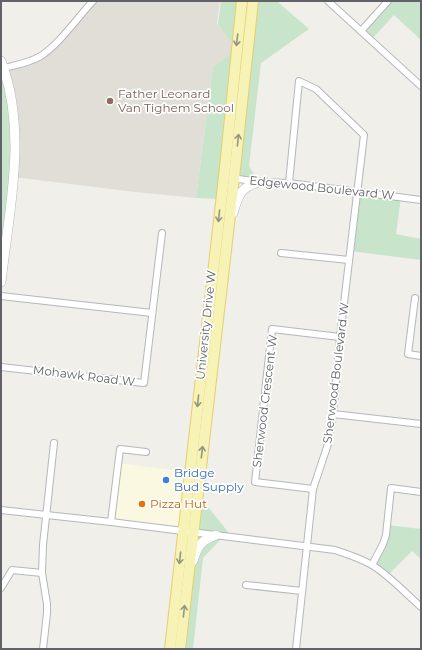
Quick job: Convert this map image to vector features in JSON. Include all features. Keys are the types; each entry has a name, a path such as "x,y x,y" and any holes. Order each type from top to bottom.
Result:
{"main road":[{"name":"University Drive W","path":"180,649 188,574 188,532 242,1"},
{"name":"University Drive W","path":"170,649 188,532 229,224 253,1"}],"street":[{"path":"1,282 15,161 12,110 2,65 32,61 45,53 56,43 93,1"},
{"path":"328,1 421,86"},
{"path":"361,31 388,1"},
{"name":"Sherwood Boulevard W","path":"289,183 299,81 316,90 364,135 340,336 333,414 328,444 313,489 296,649"},
{"name":"Edgewood Boulevard W","path":"224,177 259,182 289,183 421,200"},
{"path":"229,224 242,190 250,184 259,182"},
{"name":"Mohawk Road W","path":"1,366 144,383 162,233"},
{"path":"281,253 349,260"},
{"path":"1,296 152,313"},
{"path":"415,298 408,354 421,356"},
{"name":"Sherwood Crescent W","path":"313,489 255,482 272,329 340,336"},
{"path":"333,414 421,424"},
{"path":"43,649 47,604 42,573 43,545 54,443"},
{"path":"111,522 120,449 146,452"},
{"path":"372,565 386,535 391,488 421,492"},
{"path":"1,510 308,545 335,550 358,558 372,565 387,576 421,607"},
{"path":"188,574 199,545 206,539 216,535"},
{"path":"1,588 12,570 42,573"},
{"path":"246,585 302,591"}],"shaded area":[{"name":"Father Leonard Van Tighem School","path":"93,1 220,1 217,24 234,47 233,51 213,67 196,198 13,177 4,68 40,57"},
{"path":"118,463 190,472 183,531 111,522"}],"green space":[{"path":"221,1 238,1 234,47 218,25"},
{"path":"253,1 279,1 279,3 309,29 261,63 249,166 259,182 234,179"},
{"path":"388,1 421,1 421,40 394,15 371,40 361,31"},
{"path":"233,51 221,199 196,198 213,67"},
{"path":"1,61 14,130 1,282"},
{"path":"357,192 401,197 396,234 421,239 421,260 350,251"},
{"path":"197,493 232,537 224,536 203,558 193,649 180,649"},
{"path":"387,525 421,529 421,559 412,551 387,576 372,565 379,553"}],"place":[{"name":"Father Leonard Van Tighem School","path":"110,101"},
{"name":"Bridge Bud Supply","path":"166,480"},
{"name":"Pizza Hut","path":"142,504"}]}
